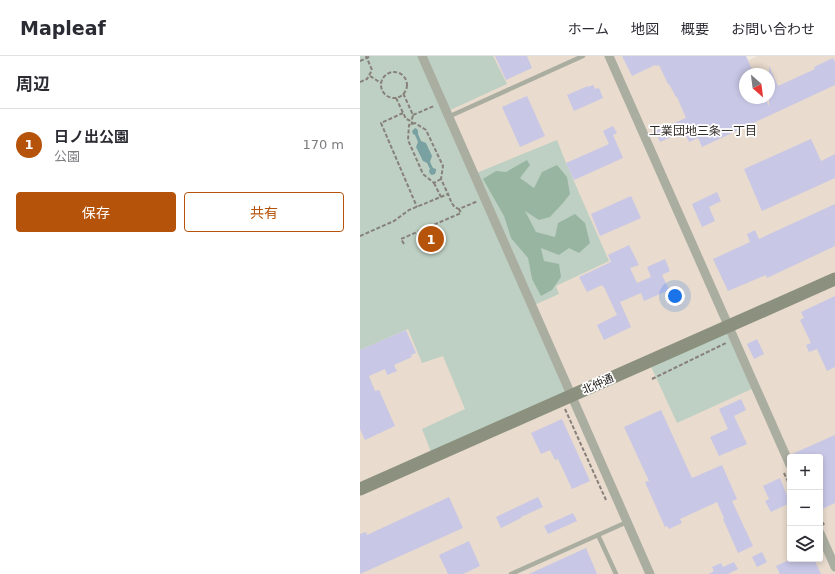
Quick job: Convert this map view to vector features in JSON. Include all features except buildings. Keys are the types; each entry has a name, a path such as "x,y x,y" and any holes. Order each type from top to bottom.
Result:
{"street":[{"path":"422,56 442,102 480,199 571,396 650,574"},
{"path":"609,56 787,458"},
{"name":"北仲通","path":"360,489 835,279"},
{"path":"823,540 835,567"}],"lane":[{"path":"448,117 583,56"},
{"path":"511,574 627,522"},
{"path":"598,535 616,574"}],"path":[{"path":"360,82 367,79 372,70 366,56"},
{"path":"360,61 371,56"},
{"path":"392,72 401,74 407,85 406,90 403,93 396,98 384,94 381,83 384,75 392,72"},
{"path":"369,76 381,83"},
{"path":"403,93 413,115 412,124 409,125 408,140 423,174 434,182 441,197"},
{"path":"396,98 406,119 412,124 415,123 426,130 443,166 441,179 453,205 459,209"},
{"path":"413,115 442,102"},
{"path":"403,113 381,123 417,207"},
{"path":"434,182 441,179"},
{"path":"360,236 394,221 409,210 448,194"},
{"path":"459,209 480,199 480,208"},
{"path":"404,244 401,239 461,212 459,209"},
{"path":"652,379 734,339"},
{"path":"566,411 608,504"}],"shaded area":[{"path":"360,56 725,56 731,68 758,56 835,56 835,574 360,574"}],"green space":[{"path":"360,56 493,56 507,84 446,112 474,174 557,140 609,261 556,286 559,294 532,306 571,396 433,457 422,429 465,409 443,356 422,363 408,329 360,350"},
{"path":"527,160 530,165 520,178 534,188 542,172 557,165 567,177 570,194 550,217 539,220 525,211 536,232 555,237 558,223 575,214 585,223 590,243 579,253 569,248 559,255 541,248 544,261 559,264 561,277 552,290 541,296 532,279 528,258 511,238 504,216 483,179 496,171 506,172"},
{"path":"728,326 756,387 677,423 649,362"}],"water":[{"path":"415,128 418,131 421,141 426,143 432,156 430,162 433,168 436,169 435,174 430,174 430,169 427,163 423,161 416,147 418,142 412,131"}],"place":[{"name":"日ノ出公園","path":"431,239"}],"district":[{"name":"工業団地三条一丁目","path":"703,131"}]}
